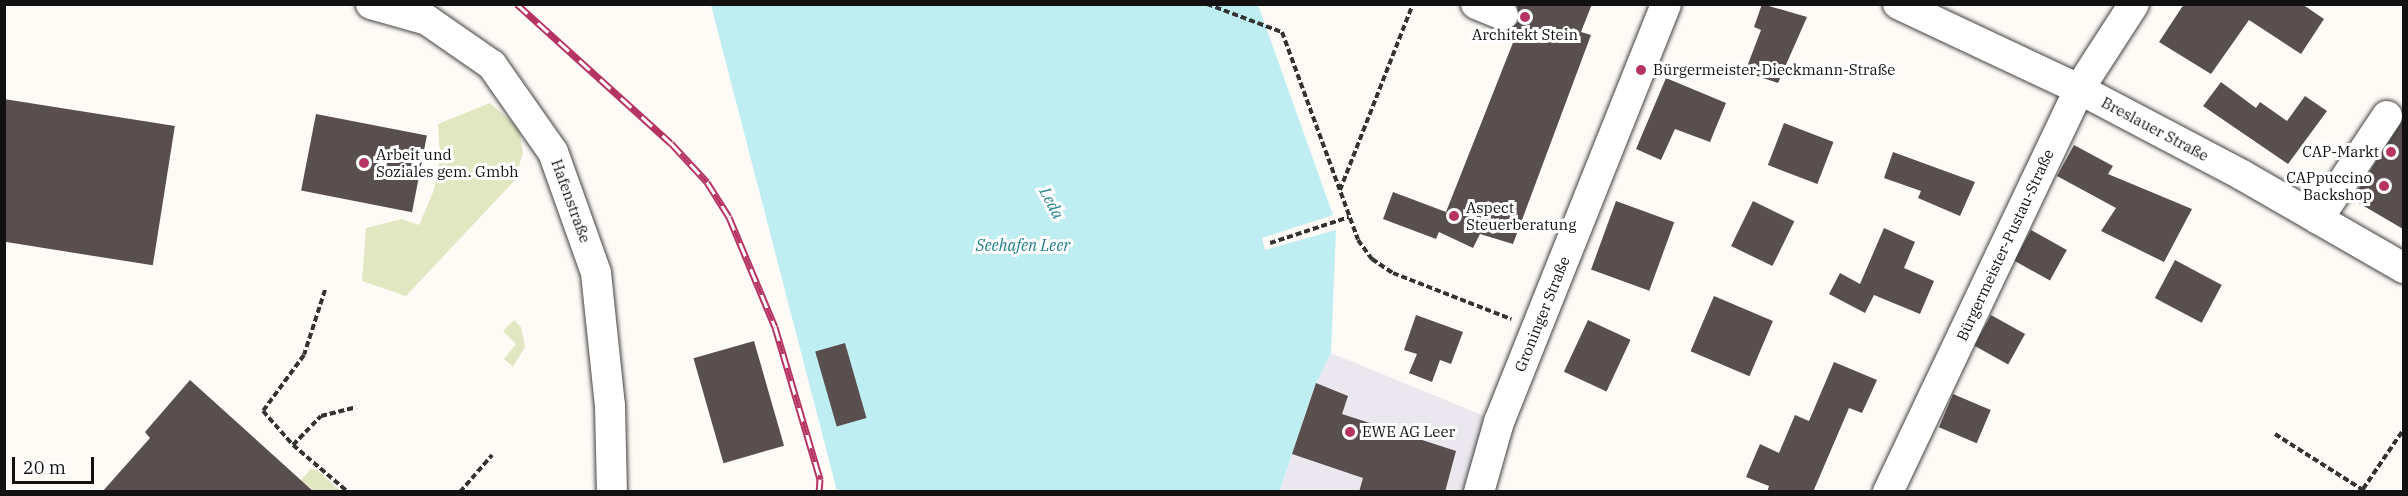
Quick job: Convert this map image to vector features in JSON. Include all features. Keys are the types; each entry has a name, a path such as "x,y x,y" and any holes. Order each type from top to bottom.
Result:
{"street":[{"name":"Hafenstraße","path":"371,4 427,20 492,65 553,152 596,273 610,406 612,492"},
{"path":"1476,4 1503,15"},
{"name":"Groninger Straße","path":"1479,492 1499,422 1666,4"},
{"name":"Breslauer Straße","path":"1898,4 2079,89 2403,268"},
{"name":"Bürgermeister-Pustau-Straße","path":"1888,492 2079,89 2134,4"},
{"path":"2318,219 2387,116"}],"path":[{"path":"1207,4 1282,32 1358,240 1372,258 1393,273 1537,328"},
{"path":"1340,190 1413,4"},
{"path":"1270,243 1349,217"},
{"path":"325,290 304,355 263,411 293,445 348,492"},
{"path":"293,445 321,416 356,407"},
{"path":"2275,434 2364,490 2403,429"},
{"path":"460,492 492,455"}],"shaded area":[{"path":"1331,353 1499,422 1479,491 1280,492 1313,390"}],"green space":[{"path":"490,103 519,128 523,153 514,181 406,296 362,281 366,228 402,219 419,225 434,190 440,157 438,124"},
{"path":"514,320 521,327 525,347 513,367 504,359 516,344 503,331"},
{"path":"311,469 317,470 340,491 314,491 301,480"}],"water":[{"name":"Seehafen Leer","path":"711,5 1258,5 1333,215 1262,238 1265,250 1336,230 1331,353 1313,390 1280,491 837,491"}],"building":[{"path":"1517,4 1592,4 1581,32 1591,35 1513,244 1480,234 1473,248 1439,232 1436,239 1383,219 1393,192 1446,212 1516,35 1507,32 1519,21"},
{"path":"1762,4 1807,17 1778,83 1745,72 1761,30 1754,27"},
{"path":"2184,4 2302,4 2324,19 2301,54 2249,20 2211,74 2159,42"},
{"path":"1666,78 1726,103 1710,142 1675,129 1661,160 1636,149"},
{"path":"2221,82 2256,108 2260,102 2287,121 2305,96 2327,111 2288,164 2203,106"},
{"path":"4,99 175,126 153,265 4,242"},
{"name":"Arbeit und Soziales gem. Gmbh","path":"316,114 427,136 412,212 301,191"},
{"name":"CAP-Markt","path":"2403,119 2403,229 2352,199"},
{"path":"1784,123 1833,142 1817,184 1768,165"},
{"path":"2074,145 2113,166 2108,174 2192,209 2164,262 2101,231 2116,208 2057,176"},
{"path":"1893,152 1975,182 1960,216 1918,198 1921,191 1884,178"},
{"path":"1616,201 1674,222 1649,291 1591,270"},
{"path":"1753,201 1794,221 1772,266 1731,246"},
{"path":"1884,228 1915,242 1904,268 1934,281 1920,314 1874,295 1865,313 1829,294 1840,273 1860,284"},
{"path":"2031,230 2067,250 2050,280 2014,261"},
{"path":"2175,260 2222,285 2202,323 2155,298"},
{"path":"1714,296 1773,321 1749,376 1691,351"},
{"path":"1416,315 1463,332 1451,364 1440,360 1432,382 1409,373 1417,354 1404,350"},
{"path":"1991,315 2025,334 2008,365 1974,346"},
{"path":"1588,320 1631,340 1607,392 1564,372"},
{"path":"754,341 784,446 723,463 693,358"},
{"path":"845,343 866,418 837,427 815,352"},
{"path":"1834,362 1877,380 1862,413 1849,408 1813,492 1767,492 1769,486 1746,477 1760,444 1779,453 1795,415 1809,421"},
{"path":"190,380 314,492 102,492 150,438 145,432"},
{"name":"EWE AG Leer","path":"1316,383 1348,396 1342,414 1456,451 1445,492 1359,492 1363,478 1292,454"},
{"path":"1953,394 1991,410 1977,443 1939,427"}],"railway":[{"path":"517,4 671,143 707,182 729,217 775,327 820,479 819,492"}],"place":[{"name":"Architekt Stein","path":"1525,17"},
{"name":"Bürgermeister-Dieckmann-Straße","path":"1641,70"},
{"name":"CAP-Markt","path":"2391,152"},
{"name":"Arbeit und Soziales gem. Gmbh","path":"364,163"},
{"name":"CAPpuccino Backshop","path":"2384,186"},
{"name":"Aspect Steuerberatung","path":"1454,216"},
{"name":"EWE AG Leer","path":"1350,432"}],"water label":[{"name":"Leda","path":"1052,203"}]}
